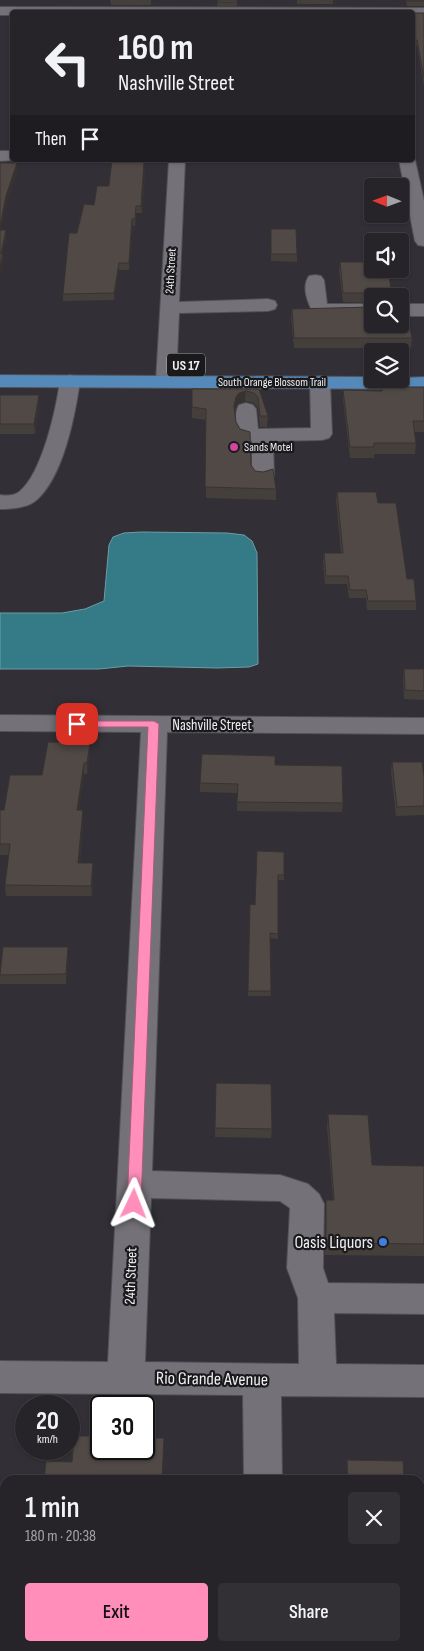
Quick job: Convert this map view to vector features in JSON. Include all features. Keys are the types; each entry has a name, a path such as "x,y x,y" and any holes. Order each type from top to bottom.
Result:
{"main road":[{"name":"South Orange Blossom Trail","path":"0,364 166,373 245,397 320,382 424,383"},
{"name":"South Orange Blossom Trail","path":"0,381 70,381 166,373 364,366"},
{"path":"409,366 424,366"}],"street":[{"path":"60,10 181,8 278,10"},
{"name":"24th Street","path":"166,373 177,162"},
{"path":"407,162 424,241"},
{"path":"315,280 316,301 321,310 364,310"},
{"path":"170,308 268,305"},
{"path":"409,310 424,310"},
{"path":"0,502 12,503 26,497 39,485 60,429 70,381"},
{"path":"245,397 248,435 322,434 320,382"},
{"path":"262,435 263,475"},
{"name":"Nashville Street","path":"0,723 424,726"},
{"name":"24th Street","path":"126,1378 154,724"},
{"path":"135,1184 280,1188 296,1193 307,1204 306,1268 316,1298 318,1380"},
{"path":"316,1298 424,1298"},
{"name":"Rio Grande Avenue","path":"0,1377 424,1381"},
{"path":"262,1380 263,1475"}],"water":[{"path":"124,533 227,533 244,535 252,541 257,553 258,664 249,667 217,668 128,666 99,669 0,669 0,613 62,613 85,609 104,601 109,545 113,537"}],"building":[{"path":"218,0 237,0 237,2 217,2"},
{"path":"424,0 424,1 407,1"},
{"path":"415,13 424,13 424,78 417,40 415,40"},
{"path":"112,162 144,162 141,206 136,206 135,219 132,219 129,263 119,263 114,293 63,294 69,233 77,233 84,204 94,205 97,186 109,186"},
{"path":"0,163 17,163 6,196 0,227"},
{"path":"271,229 296,229 297,254 271,254"},
{"path":"0,230 6,230 0,267"},
{"path":"340,262 364,262 364,278 389,278 391,288 364,288 364,293 343,293"},
{"path":"364,307 364,333 409,333 409,324 412,338 294,338 292,309"},
{"path":"424,387 424,421 413,421 416,443 374,443 374,447 350,447 343,390 382,391 382,388"},
{"path":"192,389 259,389 268,416 260,416 258,397 254,393 246,391 239,393 236,397 234,406 236,422 240,429 250,432 251,465 255,471 263,472 273,469 276,489 205,487 206,409 192,407"},
{"path":"0,395 39,395 34,424 0,424"},
{"path":"337,492 376,492 378,503 396,503 407,579 414,579 416,601 368,601 366,590 350,590 348,576 326,576 324,553 343,553"},
{"path":"404,669 424,669 424,691 405,690"},
{"path":"48,742 90,743 87,763 84,763 77,810 83,810 78,863 93,863 91,886 5,885 10,844 0,844 0,810 4,810 10,775 42,775"},
{"path":"202,754 275,756 275,765 342,766 343,803 237,802 238,784 200,783"},
{"path":"392,762 422,762 424,806 397,807"},
{"path":"257,851 284,852 284,875 278,875 278,934 270,933 271,991 248,991 250,904 255,905"},
{"path":"3,947 68,947 66,974 0,975"},
{"path":"216,1083 271,1084 272,1129 215,1128"},
{"path":"328,1114 368,1115 372,1165 424,1166 424,1244 326,1243 326,1200 334,1200"},
{"path":"80,1436 90,1436 90,1460 155,1460 155,1438 164,1438 162,1475 45,1475 46,1461 72,1462 72,1460 80,1460"},
{"path":"347,1460 403,1461 404,1475 348,1475"}],"place":[{"name":"Sands Motel","path":"234,447"},
{"name":"Oasis Liquors","path":"383,1242"}],"route":[{"path":"77,724 154,724 134,1204"}]}
